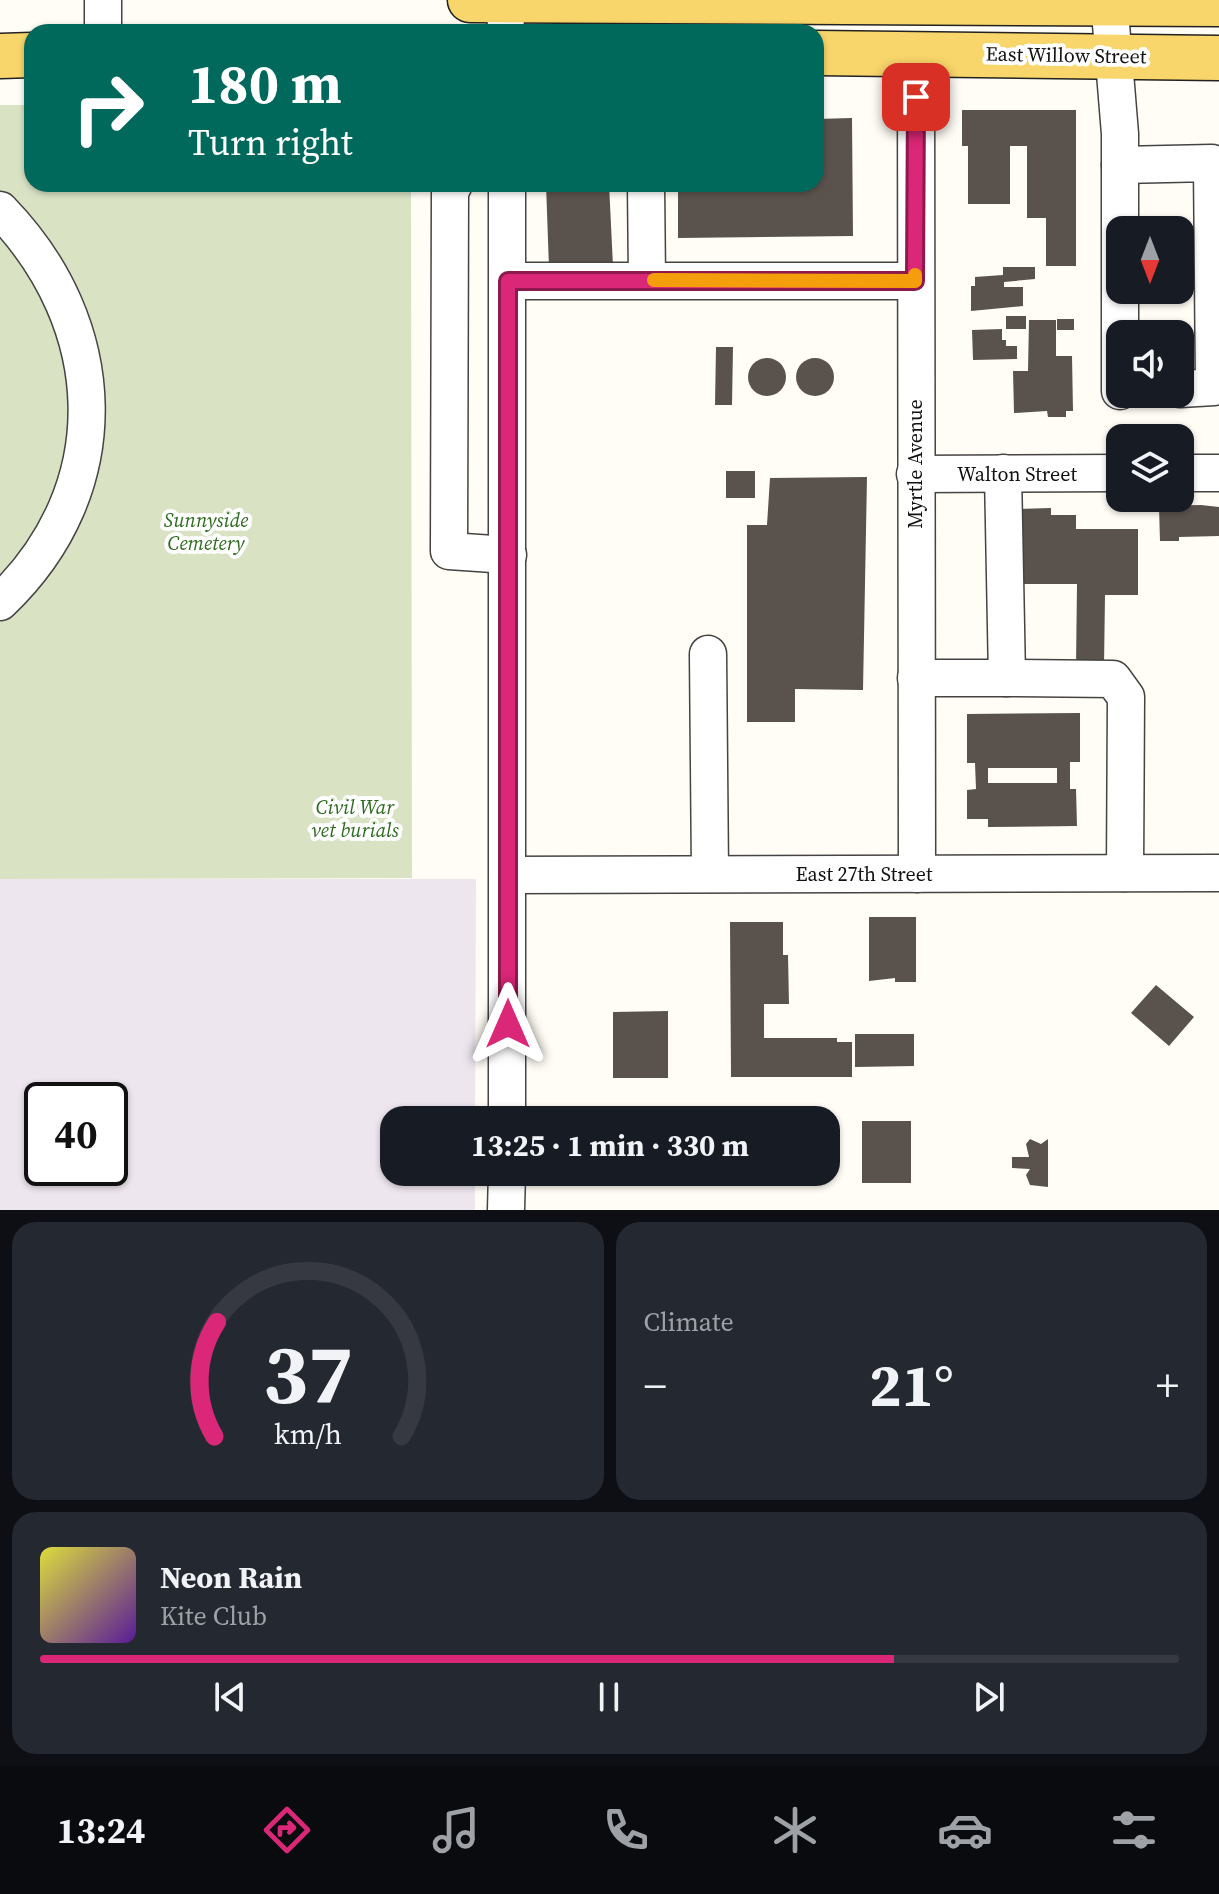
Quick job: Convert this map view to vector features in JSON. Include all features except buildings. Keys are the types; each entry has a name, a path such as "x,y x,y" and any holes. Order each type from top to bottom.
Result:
{"main road":[{"path":"470,0 1219,4"},
{"name":"East Willow Street","path":"824,53 1219,58"},
{"path":"0,56 24,55"}],"street":[{"path":"103,0 103,24"},
{"path":"505,0 506,24"},
{"path":"1109,2 1120,165 1120,320"},
{"name":"Myrtle Avenue","path":"916,54 917,874"},
{"path":"1120,165 1212,163 1216,293 1214,387 1194,388"},
{"path":"450,192 449,551 508,555"},
{"path":"507,192 507,1106"},
{"path":"646,192 647,280"},
{"path":"0,210 29,239 56,281 76,327 86,375 87,425 79,474 61,521 36,563 0,602"},
{"path":"508,281 915,281"},
{"path":"1003,473 1007,678"},
{"name":"Walton Street","path":"915,474 1106,473"},
{"path":"1194,473 1219,473"},
{"path":"708,654 710,874"},
{"path":"916,678 1113,679 1126,697 1125,873"},
{"name":"East 27th Street","path":"508,875 1219,873"},
{"path":"506,1210 507,1186"}],"shaded area":[{"path":"0,879 476,879 475,1106 380,1106 380,1186 475,1186 475,1210 0,1210"}],"green space":[{"name":"Sunnyside Cemetery","path":"0,105 24,105 24,192 411,192 412,878 0,879"}],"slow traffic":[{"path":"654,280 915,281 915,275"}],"route":[{"path":"508,1024 508,281 915,281 916,97"}],"park label":[{"name":"Civil War vet burials","path":"355,818"}]}
